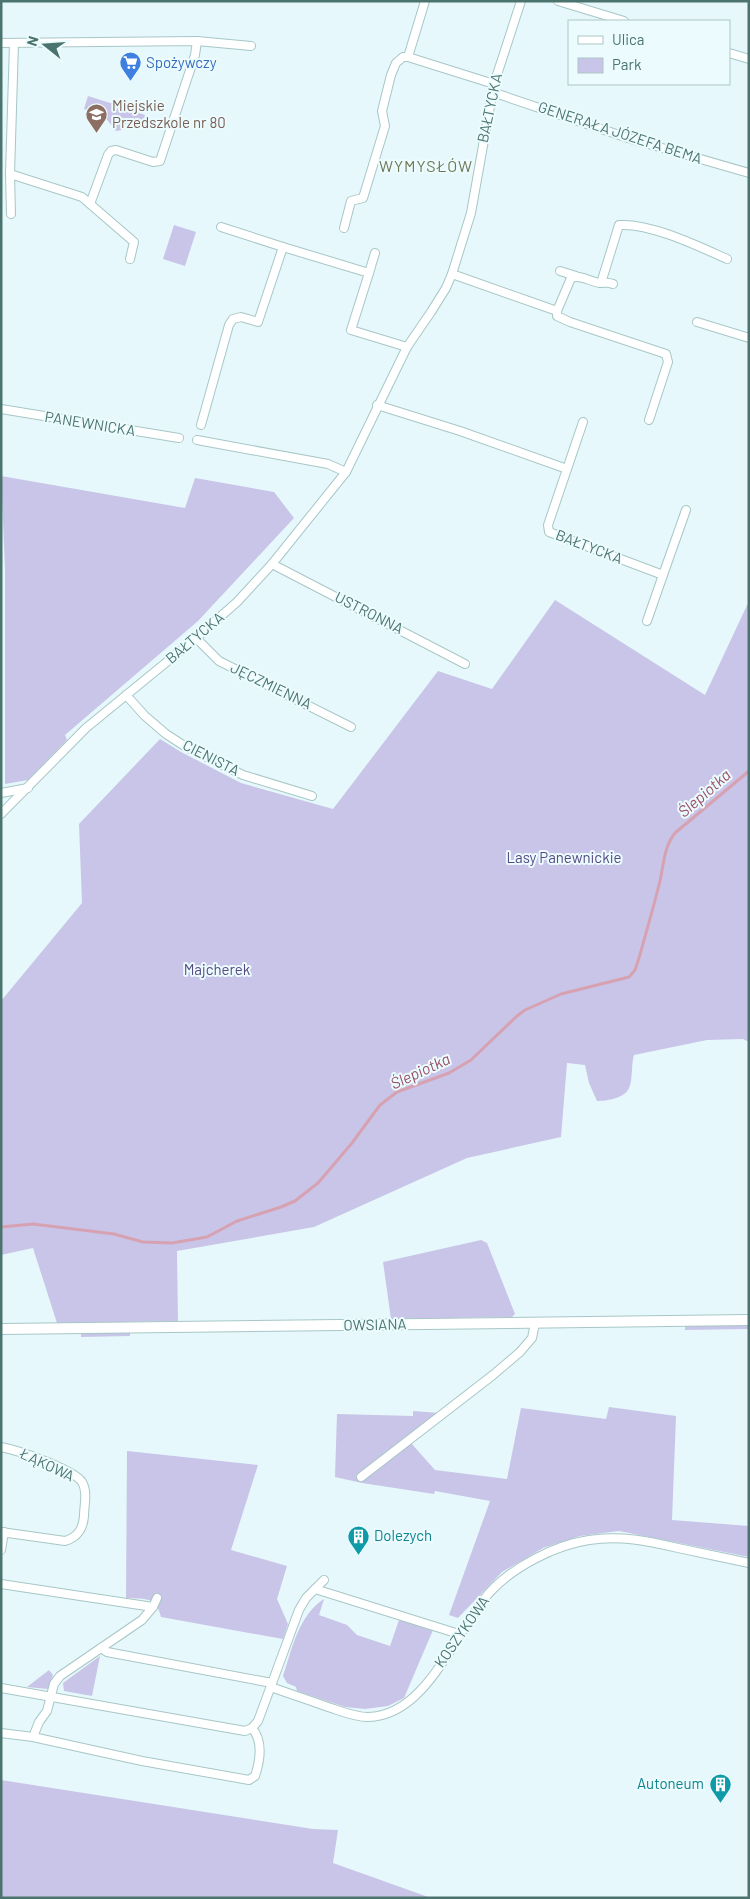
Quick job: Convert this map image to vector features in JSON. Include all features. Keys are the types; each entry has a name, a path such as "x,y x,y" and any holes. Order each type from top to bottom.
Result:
{"street":[{"path":"344,228 351,201 363,198 384,126 382,111 391,75 396,63 402,57 408,57 424,1"},
{"name":"BAŁTYCKA","path":"1,814 28,788 68,744 237,602 272,564 346,472 377,405 407,347 432,312 452,274 471,213 493,88 521,1"},
{"path":"558,1 621,20"},
{"path":"90,204 111,151 116,150 153,162 160,161 195,55 197,41"},
{"path":"1,43 197,41 252,46"},
{"path":"10,214 14,43"},
{"path":"730,53 749,59"},
{"name":"GENERAŁA JÓZEFA BEMA","path":"408,57 631,138 749,173"},
{"path":"10,174 56,187 82,197 134,242 130,259"},
{"path":"601,283 619,225 633,224 692,243 727,259"},
{"path":"221,227 369,273"},
{"path":"201,425 230,325 233,319 241,317 258,322 283,247"},
{"path":"375,253 351,330 407,347"},
{"path":"560,271 601,283 613,284"},
{"path":"452,274 557,311"},
{"path":"576,276 571,278 557,311 557,316 666,354 668,362 649,420"},
{"path":"697,322 749,338"},
{"path":"377,405 460,431 567,469"},
{"name":"PANEWNICKA","path":"1,409 179,438"},
{"name":"BAŁTYCKA","path":"582,422 548,525 549,532 662,575"},
{"path":"197,440 328,464 346,472"},
{"path":"647,621 686,510"},
{"name":"USTRONNA","path":"272,564 465,664"},
{"name":"JĘCZMIENNA","path":"196,638 219,660 351,726"},
{"name":"CIENISTA","path":"126,695 145,716 166,734 186,747 243,775 312,796"},
{"path":"1,793 28,788"},
{"name":"OWSIANA","path":"1,1329 749,1320"},
{"path":"360,1477 493,1375 520,1352 532,1338 535,1323"},
{"name":"ŁĄKOWA","path":"1,1447 23,1452 71,1473 82,1482 85,1493 83,1523 80,1532 74,1538 65,1541 3,1532 1,1550"},
{"name":"KOSZYKOWA","path":"101,1648 107,1652 272,1685 352,1715 370,1717 382,1715 400,1708 422,1690 479,1604 491,1590 510,1574 562,1547 588,1540 616,1537 642,1540 749,1563"},
{"path":"1,1688 245,1731 252,1728 258,1721 299,1610 306,1598 324,1580"},
{"path":"1,1584 152,1607"},
{"path":"315,1589 459,1634"},
{"path":"33,1737 39,1722 47,1711 54,1684 60,1676 142,1620 157,1598"},
{"path":"1,1732 33,1737 142,1761 249,1780 255,1776 260,1759 259,1742 256,1732 252,1728"}],"green space":[{"path":"88,96 110,103 133,102 130,110 145,115 142,127 127,122 122,130 116,131 104,116 84,109"},
{"path":"174,225 196,232 185,266 163,259"},
{"path":"1,476 185,508 195,478 274,492 294,518 198,621 65,735 67,740 28,780 5,784 5,568"},
{"name":"Lasy Panewnickie","path":"555,600 705,695 749,601 749,1042 743,1039 707,1040 634,1055 629,1088 620,1097 606,1100 597,1101 589,1083 585,1065 567,1063 561,1137 467,1158 314,1227 177,1251 178,1321 57,1323 33,1248 1,1255 1,1001 82,903 79,824 160,739 241,783 333,809 438,671 492,689"},
{"path":"481,1240 487,1243 515,1314 512,1317 391,1319 383,1262"},
{"path":"749,1325 749,1329 685,1330 685,1326"},
{"path":"81,1333 130,1333 130,1336 81,1337"},
{"path":"609,1407 676,1416 672,1520 749,1526 749,1557 619,1531 580,1536 543,1548 502,1572 458,1618 449,1615 490,1501 435,1491 434,1494 362,1483 335,1477 337,1414 413,1416 413,1411 439,1413 411,1443 435,1470 507,1479 521,1408 606,1419"},
{"path":"127,1451 258,1465 231,1550 287,1566 277,1599 288,1624 283,1639 161,1617 159,1610 153,1602 144,1599 126,1598"},
{"path":"324,1599 319,1615 347,1625 357,1635 390,1646 399,1620 433,1630 404,1698 388,1706 365,1709 345,1707 297,1691 296,1687 287,1683 283,1676 297,1634 308,1614"},
{"path":"100,1656 92,1696 64,1691 63,1683"},
{"path":"49,1670 53,1675 48,1689 27,1687"},
{"path":"1,1780 313,1829 338,1830 333,1863 431,1898 1,1898"}],"waterway":[{"name":"Ślepiotka","path":"1,1227 33,1224 114,1234 143,1242 172,1243 207,1237 237,1221 295,1201 318,1183 352,1143 380,1105 397,1092 449,1073 471,1060 525,1010 561,994 629,977 635,970 639,958 659,885 666,851 671,839 675,833 749,771"}],"place":[{"name":"Spożywczy","path":"130,82"},
{"name":"Miejskie Przedszkole nr 80","path":"96,134"},
{"name":"Dolezych","path":"358,1555"},
{"name":"Autoneum","path":"720,1803"}],"district":[{"name":"WYMYSŁÓW","path":"426,166"}],"park label":[{"name":"Majcherek","path":"217,970"}]}
